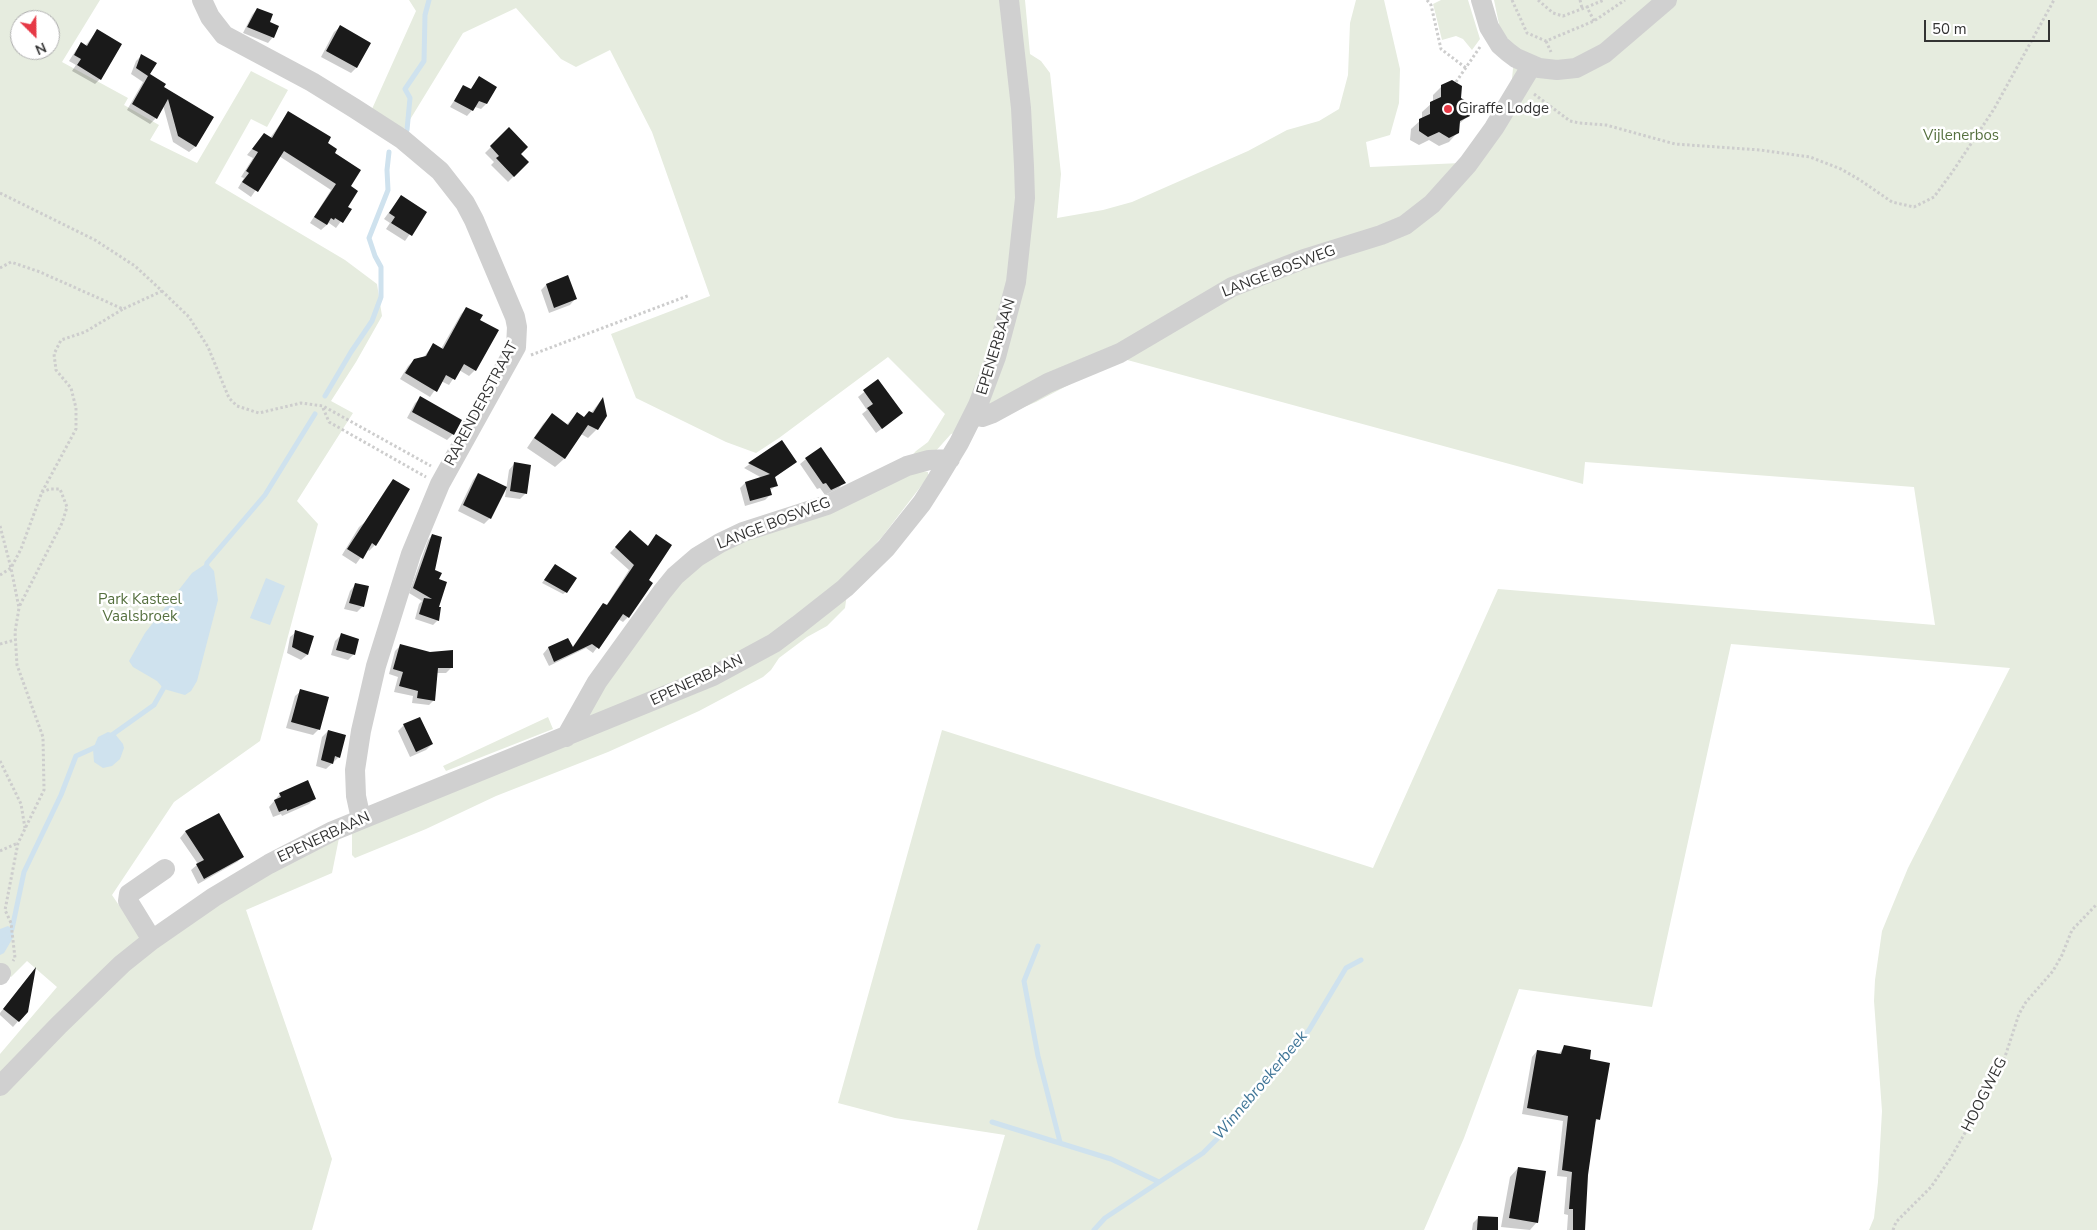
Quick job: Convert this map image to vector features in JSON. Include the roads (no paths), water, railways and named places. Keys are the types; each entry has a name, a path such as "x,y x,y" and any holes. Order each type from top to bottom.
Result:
{"street":[{"name":"RARENDERSTRAAT","path":"202,0 210,18 224,35 312,82 402,139 440,171 452,186 477,226 515,318 516,342 507,364 442,479 411,554 367,699 355,770 356,796 361,819"},
{"name":"EPENERBAAN","path":"0,1086 93,991 152,940 214,897 269,864 333,831 714,676 774,643 845,588 886,548 922,503 950,459 974,414 988,382 1007,320 1016,282 1025,198 1021,108 1009,0"},
{"path":"1481,0 1492,33 1508,52 1532,65 1557,70 1576,68 1605,54 1667,0"},
{"name":"LANGE BOSWEG","path":"974,414 982,417 993,413 1048,383 1120,353 1232,287 1304,259 1381,235 1406,225 1432,204 1468,164 1494,128 1532,65"},
{"name":"LANGE BOSWEG","path":"566,737 597,682 652,605 674,576 697,557 743,532 827,505 907,466 929,460 950,459"},
{"path":"152,940 128,901 129,894 165,870"}],"water":[{"path":"207,563 214,571 218,600 197,681 191,691 185,695 164,689 157,681 133,667 129,661 145,633 192,573"},
{"path":"266,578 285,586 270,625 250,618"},
{"path":"108,732 115,734 124,748 120,759 112,766 103,768 94,762 93,749 98,737"},
{"path":"8,926 12,929 14,936 4,953 0,955 0,929"}],"waterway":[{"path":"407,130 410,98 405,89 424,61 425,15 429,0"},
{"path":"325,396 372,321 381,297 381,267 369,238 388,190 387,170 389,152"},
{"path":"206,568 207,563 265,495 315,414"},
{"path":"109,737 154,705 167,682"},
{"path":"0,943 12,929 24,872 61,795 76,756 96,747"},
{"path":"1038,946 1024,981 1038,1056 1060,1142"},
{"name":"Winnebroekerbeek","path":"1094,1230 1105,1218 1203,1153 1238,1118 1309,1030 1346,968 1361,960"},
{"path":"992,1122 1111,1159 1159,1182"}],"place":[{"name":"Giraffe Lodge","path":"1448,109"}],"park label":[{"name":"Vijlenerbos","path":"1961,136"},
{"name":"Park Kasteel Vaalsbroek","path":"140,608"}]}
